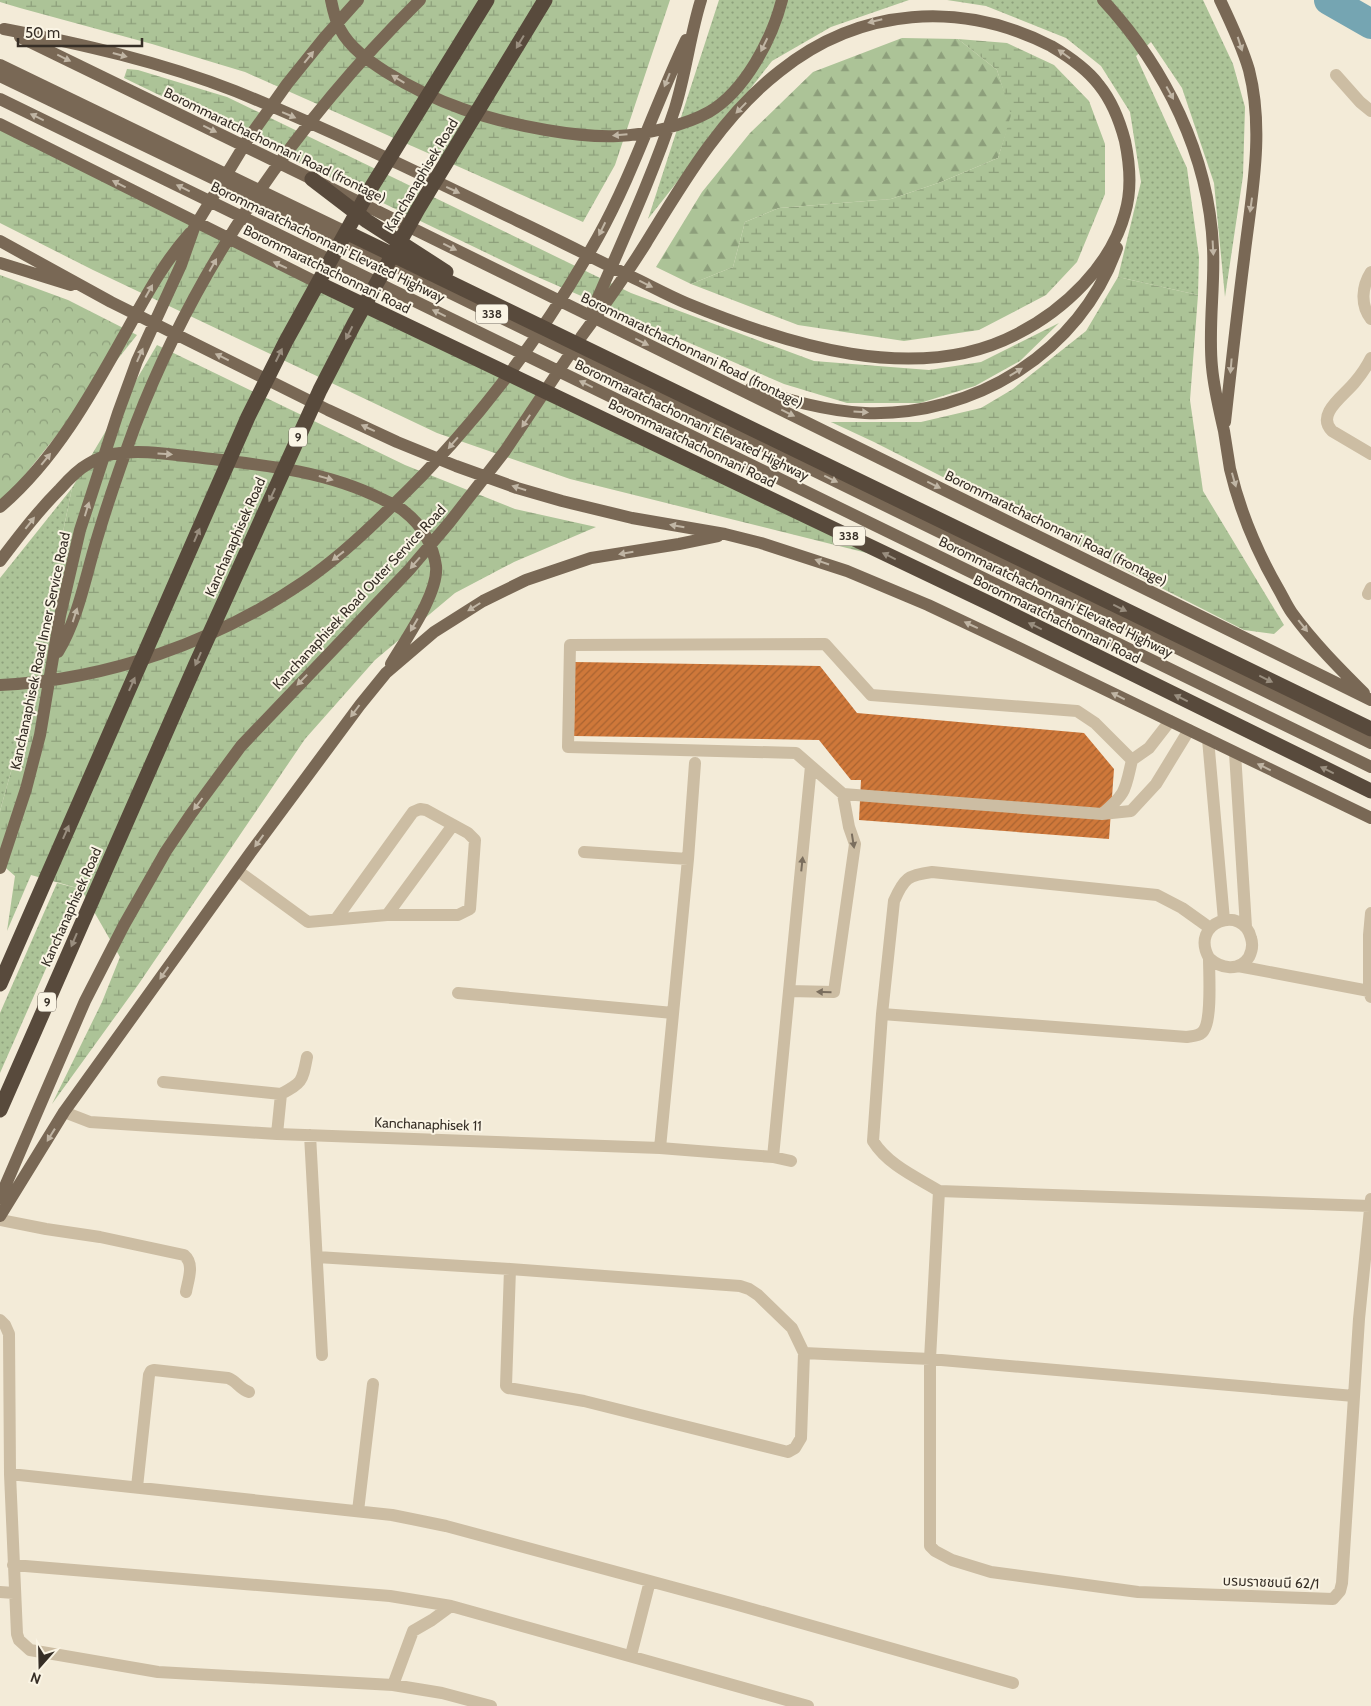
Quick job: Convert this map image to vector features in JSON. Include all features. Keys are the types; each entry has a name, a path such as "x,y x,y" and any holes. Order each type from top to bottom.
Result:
{"highway":[{"path":"0,984 237,443 286,341 366,196 487,0"},
{"name":"Kanchanaphisek Road","path":"0,1110 194,666 320,390 354,324 418,209 545,0"},
{"path":"312,179 367,220 492,302"},
{"name":"338","path":"352,235 1371,729"},
{"name":"Borommaratchachonnani Road","path":"324,286 997,607 1371,791"}],"main road":[{"path":"331,0 333,13 340,29 352,46 374,65 403,83 453,106 493,120 573,134 619,136 686,122 710,112 730,96 758,59 782,0"},
{"name":"Kanchanaphisek Road Inner Service Road","path":"0,868 26,789 40,735 60,616 80,530 99,468 137,361 181,266 194,228 248,139 287,84 358,0"},
{"path":"54,659 68,635 76,613 104,514 136,424 189,308 217,257 247,208 302,132 372,49 420,0"},
{"name":"Kanchanaphisek Road Outer Service Road","path":"0,1198 85,1001 124,925 166,851 190,814 247,739 408,570 449,523 505,451 582,337 628,229 676,107 701,0"},
{"path":"1103,0 1116,14 1144,52 1172,97 1192,142 1204,182 1213,246 1212,365 1215,394 1230,469 1244,517 1266,566 1292,612 1328,657 1371,700"},
{"path":"1220,0 1237,34 1249,71 1257,140 1254,188 1231,362 1224,432"},
{"path":"582,337 623,279 689,174 733,116 779,71 834,36 866,24 902,15 931,13 988,20 1032,35 1053,47 1083,68 1100,86 1113,108 1122,129 1127,151 1130,183 1118,245 1101,285 1076,322 1033,362 978,392 942,405 925,409 866,413 815,407 713,376"},
{"path":"0,685 70,677 109,668 156,655 198,638 242,618 305,581 342,554 368,530 438,460 485,406 518,364 551,316 600,234 632,166 671,70 695,20"},
{"path":"2,28 50,38 164,67 230,90 348,140 520,221 682,301 738,323 809,345 862,355 908,359 946,357 977,351 1001,343 1035,325 1060,305 1101,262 1114,242 1125,214"},
{"name":"Borommaratchachonnani Road (frontage)","path":"2,28 1371,700"},
{"name":"338","path":"0,65 352,235"},
{"name":"Borommaratchachonnani Elevated Highway","path":"0,76 1371,743"},
{"name":"Borommaratchachonnani Elevated Highway","path":"0,99 1371,767"},
{"name":"Borommaratchachonnani Road","path":"0,124 324,286"},
{"path":"0,507 33,475 60,442 92,393 159,273 176,248 194,228"},
{"name":"338","path":"0,242 111,302 328,410 398,442 517,488 632,518 725,534 802,556 887,587 1170,720 1371,818"},
{"path":"0,264 88,289"},
{"path":"0,562 43,506 71,477 87,464 111,454 139,452 254,464 316,475 372,494 405,511 422,528 433,552 436,568 435,582 429,599 386,673 360,705 238,871 64,1112 0,1218"},
{"path":"386,673 434,632 483,601 526,580 591,558 679,544 725,534"}],"street":[{"path":"1336,75 1360,102 1371,111"},
{"path":"1371,272 1366,283 1364,307 1371,318"},
{"path":"1371,358 1355,383 1329,411 1326,421 1327,426 1332,431 1371,454"},
{"path":"1132,760 1095,722 1077,711 871,695 825,644 570,645 568,747 796,753 843,794 1102,814 1131,811 1156,784 1190,730"},
{"path":"1102,814 1119,800 1125,790 1132,760 1149,748 1170,720"},
{"path":"1208,739 1224,920"},
{"path":"1235,752 1246,927"},
{"path":"660,1148 688,859 695,763"},
{"path":"773,1157 811,766"},
{"path":"789,991 834,992 855,844 849,827 843,794"},
{"path":"238,871 305,921 312,922 336,918 387,915 458,915 470,909 475,840 472,835 426,810 420,809 413,812 336,918"},
{"path":"387,915 453,825"},
{"path":"584,852 688,859"},
{"path":"1210,928 1182,908 1157,895 932,872 915,874 906,880 894,901 882,1014 873,1141 890,1161 939,1191 1370,1206"},
{"path":"1238,966 1249,956 1252,949 1250,934 1240,922 1224,920 1216,923 1210,928 1204,943 1205,951 1215,964 1222,967 1238,966 1370,994 1369,935 1371,913"},
{"path":"882,1014 1196,1036 1204,1032 1207,1024 1209,958"},
{"path":"458,993 673,1013"},
{"path":"163,1082 281,1094 300,1083 303,1077 306,1057"},
{"path":"277,1134 281,1094"},
{"name":"Kanchanaphisek 11","path":"64,1112 90,1122 277,1134 660,1148 773,1157 791,1161"},
{"path":"310,1135 322,1355"},
{"path":"930,1359 939,1191"},
{"name":"บรมราชชนนี 62/1","path":"930,1359 930,1546 936,1551 952,1560 991,1572 1129,1590 1333,1599 1340,1591 1342,1582 1354,1396 1371,1199"},
{"path":"0,1218 46,1229 100,1237 184,1255 191,1264 186,1292"},
{"path":"317,1258 510,1269 740,1286 749,1289 758,1295 792,1328 804,1353 801,1438 795,1448 788,1452 584,1401 508,1388 506,1386 510,1269"},
{"path":"0,1320 9,1334 5,1458 10,1474 17,1634 19,1640 30,1650 158,1672 393,1685 442,1693 491,1706"},
{"path":"804,1353 930,1359 1354,1396"},
{"path":"137,1487 149,1376 151,1372 154,1370 228,1378 233,1380 241,1390 249,1392"},
{"path":"358,1511 373,1384"},
{"path":"10,1474 392,1515 446,1526 1013,1683"},
{"path":"13,1565 390,1596 451,1606 808,1706"},
{"path":"631,1655 650,1581"},
{"path":"0,1592 14,1593"},
{"path":"393,1685 413,1631 451,1606"}],"green space":[{"path":"0,0 670,0 615,165 583,222 245,72 20,8 0,2"},
{"path":"719,0 909,0 831,27 772,61 648,219"},
{"path":"947,0 1203,0 1233,64 1245,107 1243,176 1225,297 1214,183 1182,88 1151,42 1136,56 1187,168 1199,257 1198,295 1118,277 1141,182 1130,112 1101,66 1066,38 986,6"},
{"path":"902,38 958,39 997,70 1012,115 998,158 941,182 891,199 779,208 745,222 733,267 691,284 656,267 702,192 750,133 813,72"},
{"path":"958,39 1007,43 1054,65 1089,101 1105,144 1105,194 1077,262 1046,295 979,330 904,341 798,325 691,284 733,267 745,222 779,208 891,199 941,182 998,158 1011,115 997,70"},
{"path":"127,69 138,70 227,97 631,293 814,361 929,370 981,362 1059,323 1020,361 975,386 920,403 847,403 784,384 526,272 124,78"},
{"path":"0,130 871,554 570,479 437,433 93,270 0,223"},
{"path":"0,275 68,300 137,335 16,486 0,500"},
{"path":"1118,277 1198,295 1190,400 1203,491 1284,625 1274,634 1244,630 831,422 921,422 981,408 1013,389 1086,331"},
{"path":"157,345 405,465 515,509 596,527 514,562 455,593 375,660 305,739 138,985 52,1104 102,1002 120,957 81,889 31,875 7,931 15,876 0,863 0,811 22,732 72,488"},
{"path":"72,488 22,732 0,811 0,578"},
{"path":"57,883 81,889 0,1073 0,1013"}],"building":[{"path":"575,662 820,666 857,713 1084,733 1114,769 1109,839 859,820 861,780 851,780 819,740 574,736"}],"waterway":[{"path":"1329,0 1371,24"}]}
